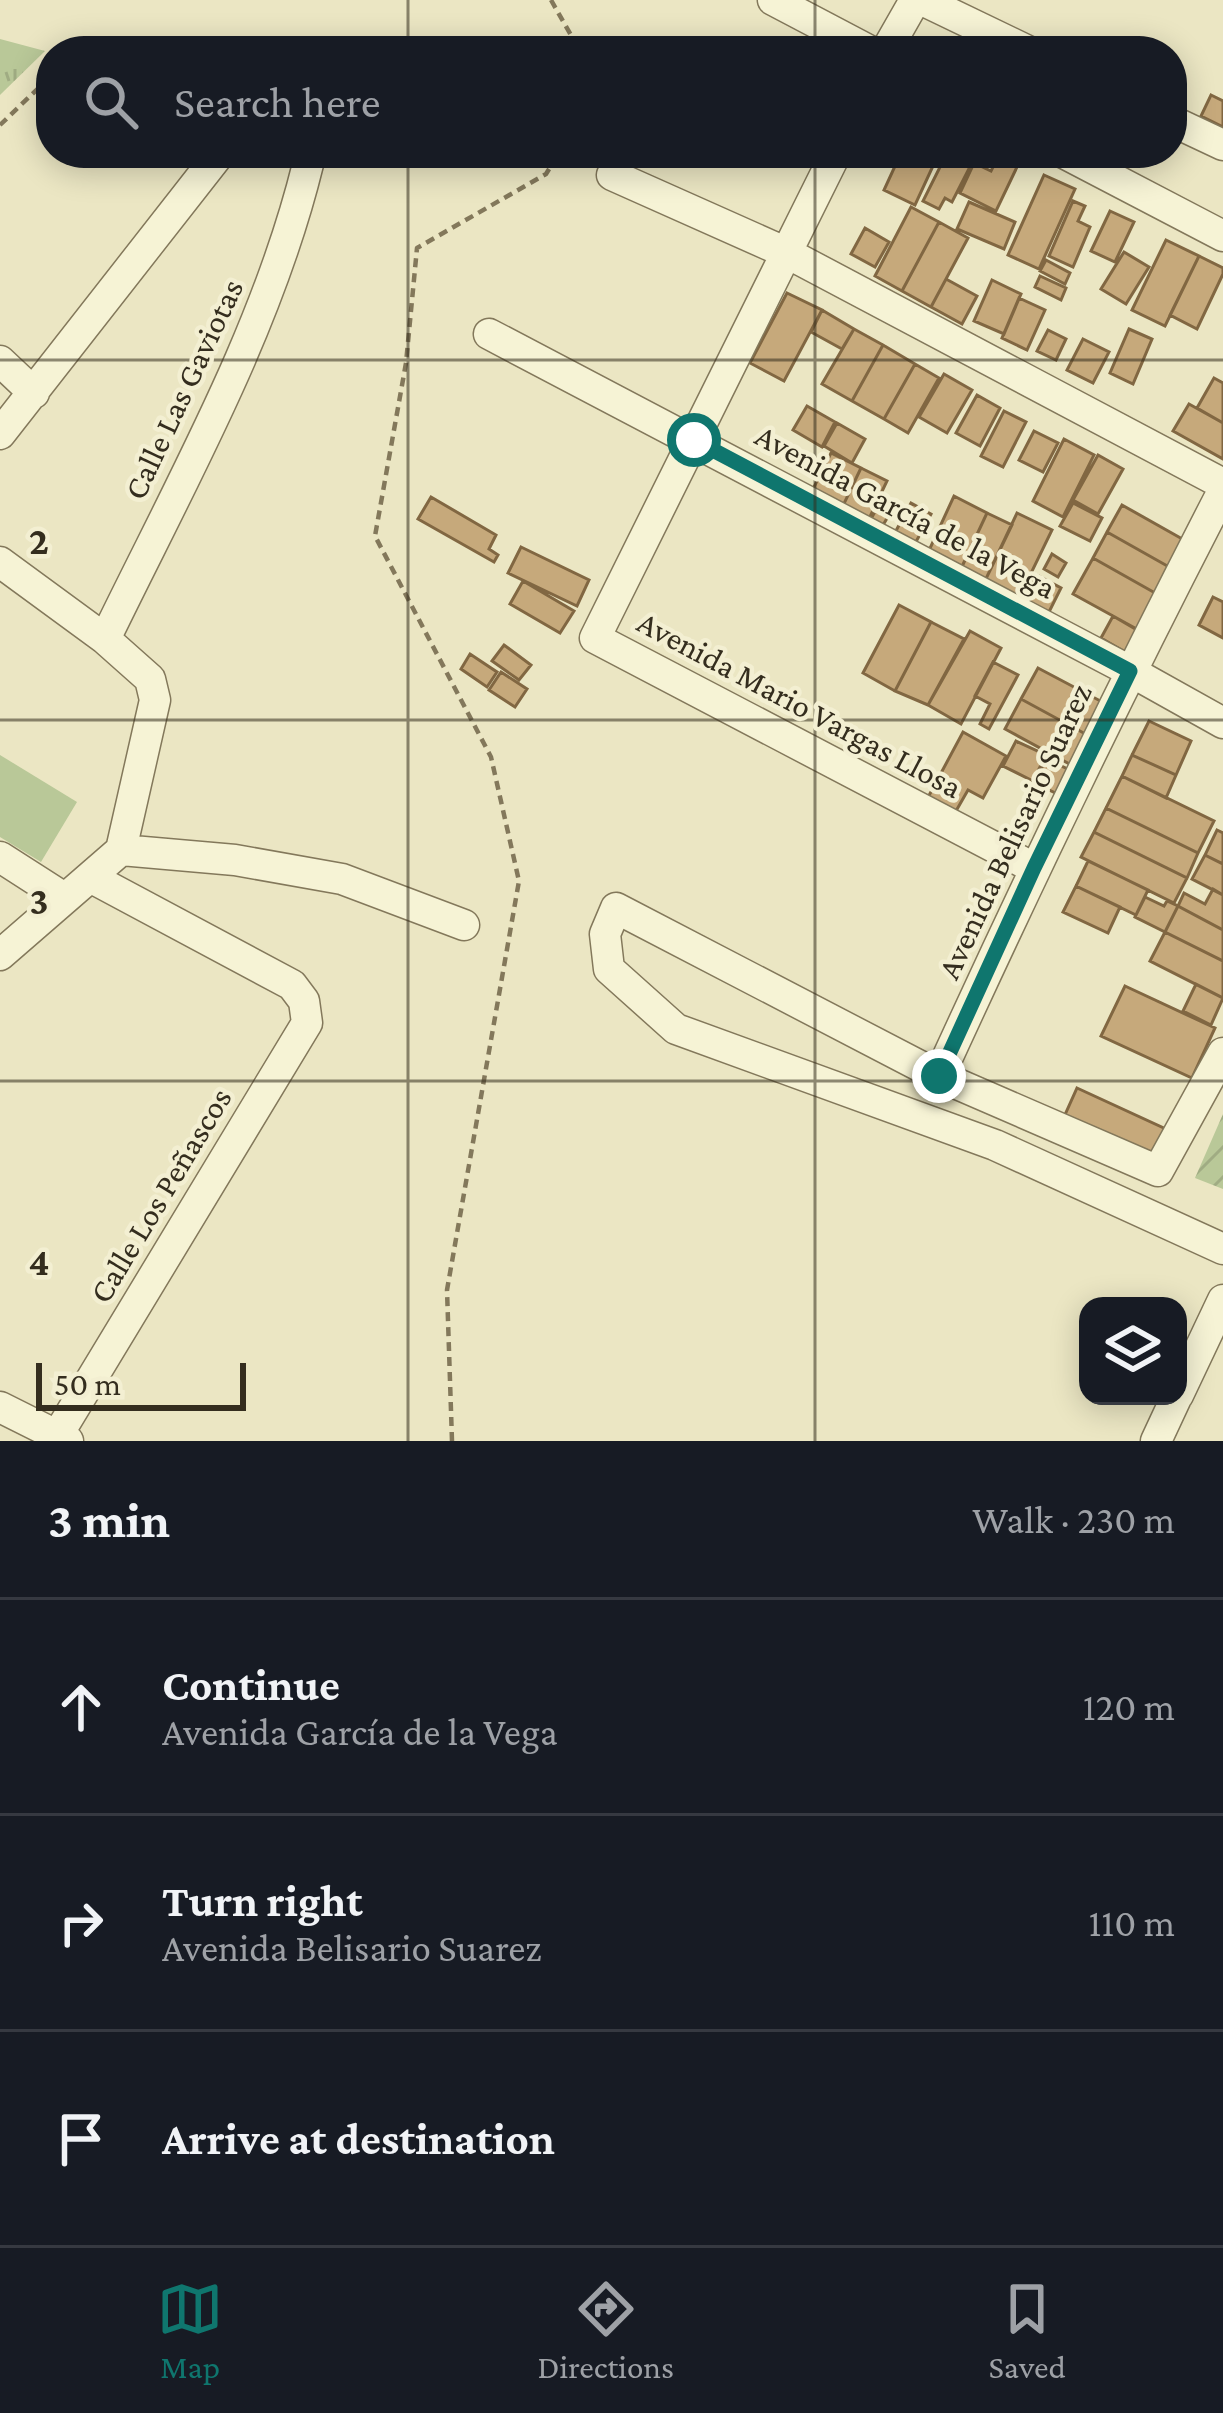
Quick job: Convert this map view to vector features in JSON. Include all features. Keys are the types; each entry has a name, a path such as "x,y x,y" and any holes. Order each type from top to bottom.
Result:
{"street":[{"path":"773,0 841,36"},
{"path":"896,36 919,0 996,36"},
{"path":"1187,128 1223,146"},
{"path":"0,434 208,168"},
{"name":"Calle Las Gaviotas","path":"105,639 259,318 293,225 307,168"},
{"path":"694,440 829,168"},
{"path":"1093,168 1223,236"},
{"path":"612,175 787,254 1223,488"},
{"name":"Avenida García de la Vega","path":"489,334 1223,723"},
{"path":"0,361 34,393"},
{"name":"Avenida Mario Vargas Llosa","path":"694,440 595,638 1034,868"},
{"name":"Avenida Belisario Suarez","path":"939,1076 1034,868 1223,488"},
{"path":"0,562 151,679 155,700 121,850 0,955"},
{"path":"121,850 235,860 342,879 464,925"},
{"path":"0,857 64,898"},
{"name":"Calle Los Peñascos","path":"60,1439 307,1023 304,1001 292,985 90,877"},
{"path":"1223,1053 1158,1171 939,1076 616,908 605,934 609,969 676,1029 995,1145 1223,1249"},
{"path":"1187,1376 1223,1300"},
{"path":"1156,1441 1173,1405"},
{"path":"0,1407 60,1439"}],"path":[{"path":"551,0 571,36"},
{"path":"0,124 36,90"},
{"path":"452,1441 447,1291 520,881 491,757 375,536 406,363 418,248 550,168"}],"green space":[{"path":"0,39 36,49 36,60 0,95"},
{"path":"0,755 77,802 41,862 0,837"},
{"path":"1223,1114 1223,1189 1195,1178"}],"building":[{"path":"1211,95 1223,101 1223,127 1201,116"},
{"path":"894,168 932,168 915,205 884,190"},
{"path":"940,168 969,168 952,202 945,198 939,209 923,201"},
{"path":"972,168 1017,168 996,211 960,193"},
{"path":"1044,175 1075,189 1039,269 1008,255"},
{"path":"1073,201 1085,206 1078,221 1090,227 1073,267 1049,256"},
{"path":"969,202 1015,222 1004,249 957,229"},
{"path":"911,207 939,222 902,291 875,276"},
{"path":"1110,211 1134,222 1115,262 1091,251"},
{"path":"939,222 968,238 931,307 902,291"},
{"path":"865,228 889,242 875,267 851,254"},
{"path":"1166,240 1199,256 1165,326 1132,310"},
{"path":"1124,252 1149,267 1126,304 1101,289"},
{"path":"1199,256 1223,268 1223,274 1197,329 1170,315"},
{"path":"1046,260 1070,273 1065,284 1040,271"},
{"path":"1040,276 1066,288 1061,300 1035,287"},
{"path":"946,279 977,296 962,324 931,307"},
{"path":"992,280 1021,294 1004,334 974,321"},
{"path":"787,293 822,310 784,381 750,363"},
{"path":"1019,298 1045,310 1027,350 1002,338"},
{"path":"822,310 854,329 842,349 811,332"},
{"path":"854,329 883,345 852,401 822,384"},
{"path":"1129,329 1152,339 1133,384 1110,373"},
{"path":"1048,330 1066,339 1056,360 1037,351"},
{"path":"1083,339 1109,352 1093,383 1067,370"},
{"path":"883,345 915,364 884,419 852,401"},
{"path":"915,364 939,378 908,433 884,419"},
{"path":"944,374 972,390 947,433 919,417"},
{"path":"1214,378 1223,383 1223,423 1197,408"},
{"path":"977,395 1000,408 980,446 956,433"},
{"path":"1189,404 1223,423 1223,459 1173,431"},
{"path":"807,406 835,422 822,447 793,430"},
{"path":"1004,411 1026,422 1003,467 981,456"},
{"path":"837,423 865,439 852,463 824,446"},
{"path":"1034,431 1058,443 1043,472 1019,460"},
{"path":"1064,439 1094,455 1063,517 1033,501"},
{"path":"831,453 861,468 840,512 809,497"},
{"path":"1098,455 1123,469 1098,514 1073,500"},
{"path":"861,468 887,481 866,525 840,512"},
{"path":"954,496 987,513 959,573 926,557"},
{"path":"431,497 496,535 489,549 498,555 494,562 418,519"},
{"path":"881,501 893,508 879,532 867,526"},
{"path":"911,503 931,514 911,551 891,540"},
{"path":"1073,503 1102,518 1090,541 1060,526"},
{"path":"1122,505 1193,545 1178,572 1107,532"},
{"path":"987,513 1012,525 983,585 959,573"},
{"path":"1017,513 1052,530 1017,602 983,585"},
{"path":"1107,532 1178,572 1164,598 1093,558"},
{"path":"521,547 589,580 577,606 508,573"},
{"path":"1052,554 1066,563 1058,577 1044,569"},
{"path":"1093,558 1164,598 1144,633 1073,594"},
{"path":"1035,574 1061,588 1047,616 1021,603"},
{"path":"523,581 574,611 560,633 510,604"},
{"path":"1213,597 1223,602 1223,638 1199,625"},
{"path":"899,605 931,622 895,691 863,673"},
{"path":"1113,616 1137,630 1125,652 1101,638"},
{"path":"931,622 964,639 928,705 895,691"},
{"path":"970,631 1001,648 961,724 928,705"},
{"path":"504,645 531,665 519,680 492,661"},
{"path":"470,654 497,672 487,687 461,669"},
{"path":"993,662 1018,675 989,729 980,724 990,704 975,696"},
{"path":"1038,668 1108,705 1091,737 1021,699"},
{"path":"501,672 527,689 515,707 489,690"},
{"path":"1021,699 1091,737 1075,767 1005,729"},
{"path":"1149,721 1191,741 1176,775 1132,755"},
{"path":"963,732 1006,756 983,798 968,790 952,818 925,803"},
{"path":"1016,741 1046,755 1033,781 1003,766"},
{"path":"1132,755 1176,775 1166,798 1122,776"},
{"path":"1046,759 1072,771 1060,795 1034,783"},
{"path":"1122,776 1214,821 1198,853 1106,808"},
{"path":"1106,808 1198,853 1187,878 1094,832"},
{"path":"1217,830 1223,833 1223,864 1205,855"},
{"path":"1094,832 1187,878 1174,903 1081,857"},
{"path":"1205,855 1223,864 1223,895 1192,879"},
{"path":"1088,861 1148,890 1136,915 1076,886"},
{"path":"1076,886 1120,907 1108,933 1063,912"},
{"path":"1213,889 1223,895 1223,930 1178,906 1184,893 1205,904"},
{"path":"1145,897 1164,906 1167,901 1178,906 1165,932 1135,917"},
{"path":"1178,906 1223,930 1223,961 1165,932"},
{"path":"1165,932 1223,961 1223,998 1150,961"},
{"path":"1196,984 1223,998 1211,1025 1183,1011"},
{"path":"1125,986 1215,1028 1192,1078 1101,1036"},
{"path":"1077,1088 1168,1130 1154,1159 1064,1117"}],"route":[{"path":"694,440 1130,671 939,1076"}]}
